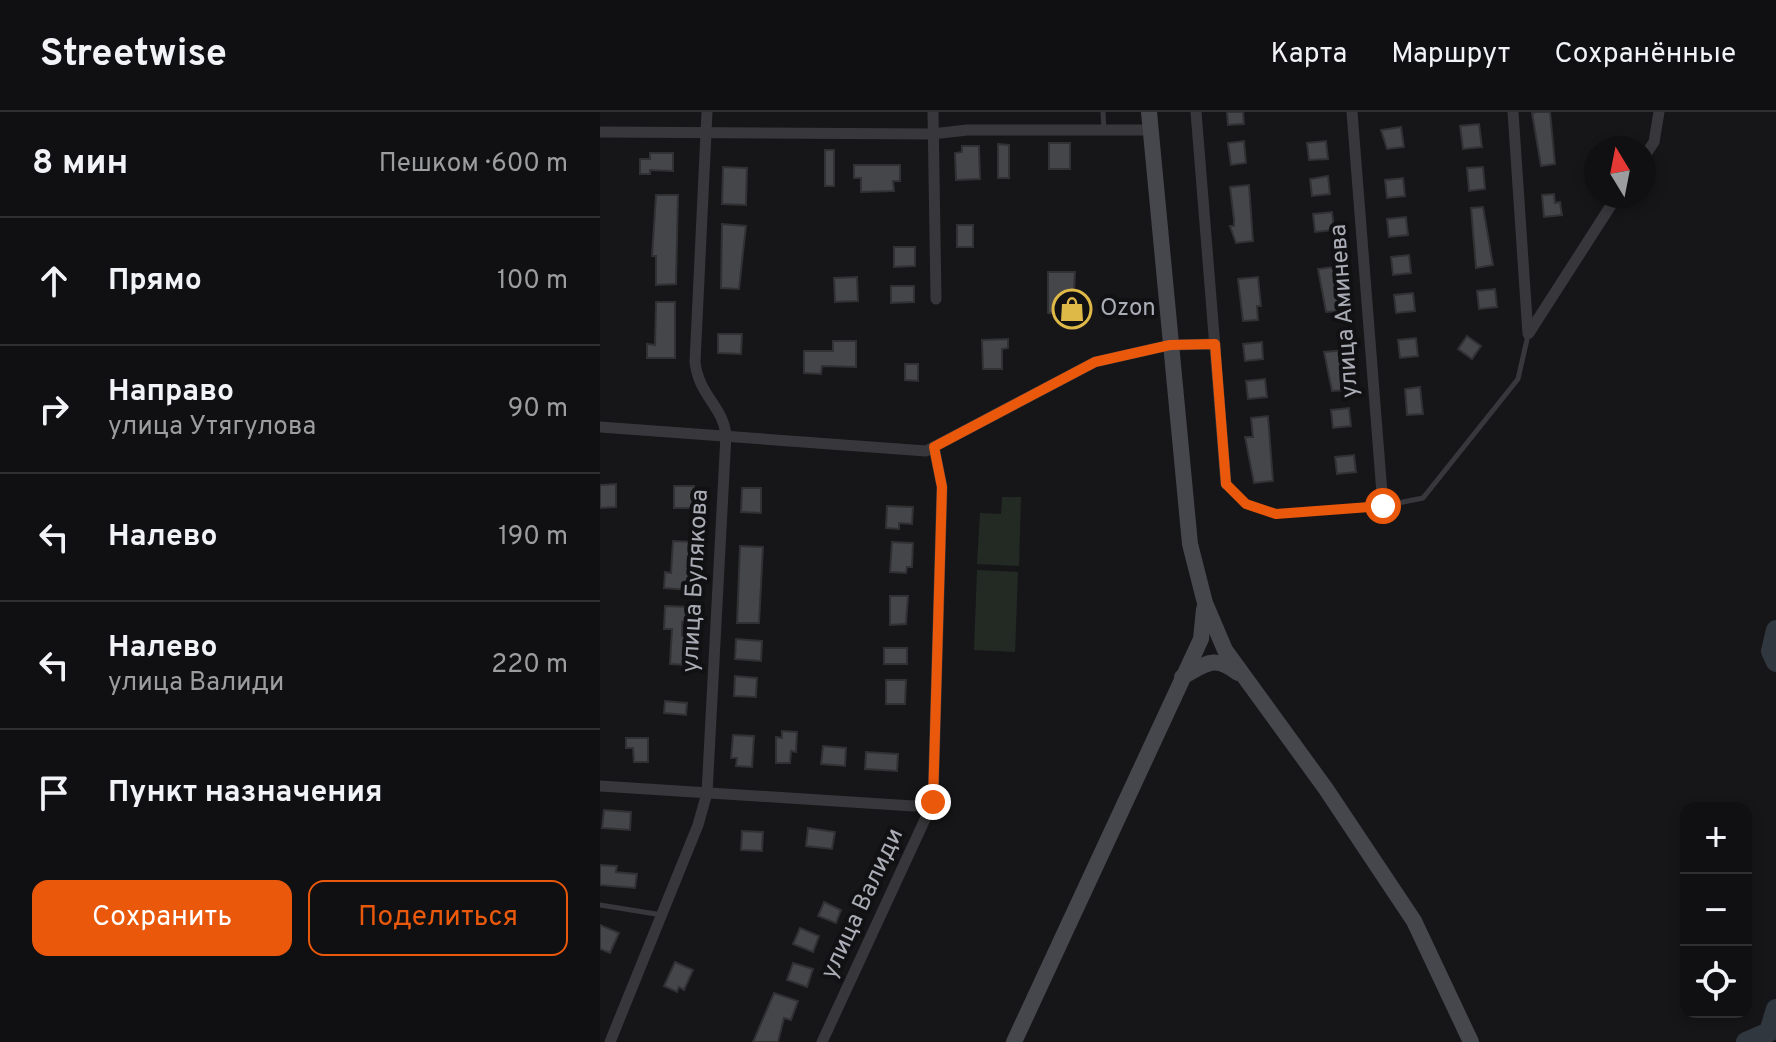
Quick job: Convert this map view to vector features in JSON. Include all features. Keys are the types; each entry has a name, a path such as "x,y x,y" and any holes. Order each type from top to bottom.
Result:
{"main road":[{"path":"1149,112 1190,544 1205,603 1225,650 1326,789 1414,921 1471,1042"},
{"path":"1014,1042 1201,639 1205,603"},
{"path":"1182,677 1220,661 1248,681"}],"street":[{"name":"улица Булякова","path":"610,1042 698,825 707,793 726,435 721,417 698,382 695,362 707,112"},
{"path":"933,112 936,299"},
{"path":"1196,112 1226,484"},
{"name":"улица Аминева","path":"1352,112 1383,506"},
{"path":"1513,112 1528,334"},
{"path":"1655,136 1659,112"},
{"path":"600,132 707,130 932,134 967,130 1150,130"},
{"path":"1528,334 1609,208"},
{"path":"600,427 926,451 1095,362 1170,345 1215,344"},
{"name":"улица Валиди","path":"822,1042 933,802 942,487 934,447"},
{"path":"600,786 913,806 933,802"}],"lane":[{"path":"1103,112 1104,131"},
{"path":"1226,484 1246,504 1276,514 1383,506 1423,498 1518,379 1528,334"},
{"path":"600,905 662,915"}],"shaded area":[{"path":"1002,497 1021,497 1019,566 977,564 980,513 1001,514"},
{"path":"977,570 1018,572 1015,652 974,650"}],"building":[{"path":"1227,112 1243,112 1244,124 1228,125"},
{"path":"1550,112 1555,164 1541,166 1532,113"},
{"path":"1479,124 1482,147 1463,149 1460,126"},
{"path":"1401,127 1404,147 1387,149 1381,130"},
{"path":"1244,141 1246,163 1231,165 1228,143"},
{"path":"1326,141 1328,159 1309,160 1307,143"},
{"path":"1049,143 1070,143 1070,169 1049,169"},
{"path":"998,144 1009,145 1009,178 998,178"},
{"path":"962,146 979,146 980,179 956,180 955,153 962,152"},
{"path":"825,150 834,150 834,186 825,186"},
{"path":"650,153 673,153 673,171 650,170 650,174 640,174 640,159 650,159"},
{"path":"854,165 900,165 900,181 893,181 894,191 861,192 861,178 854,178"},
{"path":"723,167 747,168 746,205 722,204"},
{"path":"1483,167 1485,189 1469,191 1467,168"},
{"path":"1328,176 1330,194 1312,196 1310,179"},
{"path":"1403,178 1405,196 1387,198 1385,180"},
{"path":"1249,185 1253,241 1236,243 1230,226 1234,226 1234,220 1230,187"},
{"path":"1554,194 1555,203 1560,202 1562,215 1544,217 1542,195"},
{"path":"656,195 678,195 676,284 656,285 656,256 652,256"},
{"path":"1483,207 1493,265 1476,268 1471,208"},
{"path":"1332,212 1334,230 1315,232 1313,214"},
{"path":"1406,217 1408,235 1389,237 1387,219"},
{"path":"722,224 746,226 739,289 721,288"},
{"path":"957,225 973,225 973,247 957,247"},
{"path":"894,247 915,247 915,266 894,267"},
{"path":"1409,255 1411,273 1393,275 1391,257"},
{"path":"1333,267 1341,311 1326,312 1318,269"},
{"path":"1048,272 1075,272 1073,314 1048,313"},
{"path":"857,277 858,301 835,302 834,278"},
{"path":"1258,277 1261,306 1257,306 1258,320 1243,321 1238,279"},
{"path":"891,286 914,286 914,302 891,303"},
{"path":"1495,289 1497,307 1479,309 1477,291"},
{"path":"1413,293 1415,311 1396,313 1394,295"},
{"path":"656,302 675,302 675,358 647,358 647,344 655,345"},
{"path":"718,334 742,334 741,354 718,353"},
{"path":"1467,336 1481,346 1472,359 1458,349"},
{"path":"1416,338 1418,356 1400,358 1398,340"},
{"path":"1008,339 1008,348 1002,349 1002,369 983,369 982,340"},
{"path":"833,341 856,341 856,367 822,366 821,374 804,373 804,351 833,351"},
{"path":"1262,342 1263,359 1245,361 1243,344"},
{"path":"1345,350 1349,390 1332,391 1324,352"},
{"path":"905,364 918,364 918,381 905,380"},
{"path":"1265,379 1267,397 1248,399 1246,381"},
{"path":"1420,387 1423,414 1407,415 1405,389"},
{"path":"1349,408 1351,426 1333,428 1331,410"},
{"path":"1268,416 1273,481 1254,483 1245,437 1253,437 1251,418"},
{"path":"1354,455 1356,472 1337,474 1335,457"},
{"path":"616,484 616,507 600,508 600,485"},
{"path":"674,486 694,486 694,508 674,508"},
{"path":"742,488 761,488 761,513 741,512"},
{"path":"887,506 913,507 912,524 899,523 899,529 886,528"},
{"path":"673,541 693,542 690,590 664,588 665,572 671,573"},
{"path":"892,542 913,543 912,567 907,567 906,573 890,572"},
{"path":"740,546 763,547 759,623 737,623"},
{"path":"890,596 908,596 906,624 890,625"},
{"path":"665,606 690,607 689,623 682,622 682,636 689,638 688,665 670,664 672,629 664,629"},
{"path":"736,639 762,641 761,661 735,659"},
{"path":"884,648 907,648 907,664 884,664"},
{"path":"735,676 757,678 756,697 734,696"},
{"path":"886,680 906,680 905,704 886,704"},
{"path":"665,701 687,703 686,715 664,713"},
{"path":"782,731 797,732 796,752 791,751 790,763 776,763 776,737 782,738"},
{"path":"733,735 754,736 752,767 736,766 737,758 731,758"},
{"path":"626,738 648,738 648,762 634,762 633,748 626,748"},
{"path":"823,746 846,748 845,766 821,764"},
{"path":"866,752 898,754 897,771 865,769"},
{"path":"604,810 631,812 630,830 602,828"},
{"path":"808,828 835,832 832,849 806,846"},
{"path":"742,831 763,832 762,851 741,850"},
{"path":"600,865 617,866 616,872 637,874 635,888 600,885"},
{"path":"824,902 841,910 836,923 818,916"},
{"path":"600,925 619,933 610,953 600,949"},
{"path":"800,928 819,936 813,952 793,944"},
{"path":"675,962 693,970 684,990 679,987 677,992 664,986"},
{"path":"793,963 813,969 807,987 787,980"},
{"path":"774,993 798,1001 791,1020 784,1018 778,1042 753,1042"}],"waterway":[{"path":"1776,630 1771,651 1776,662"},
{"path":"1746,1042 1769,1032 1776,1009"}],"place":[{"name":"Ozon","path":"1072,309"}],"route":[{"path":"933,802 942,487 934,447 1095,362 1170,345 1215,344 1226,484 1246,504 1276,514 1383,506"}]}
